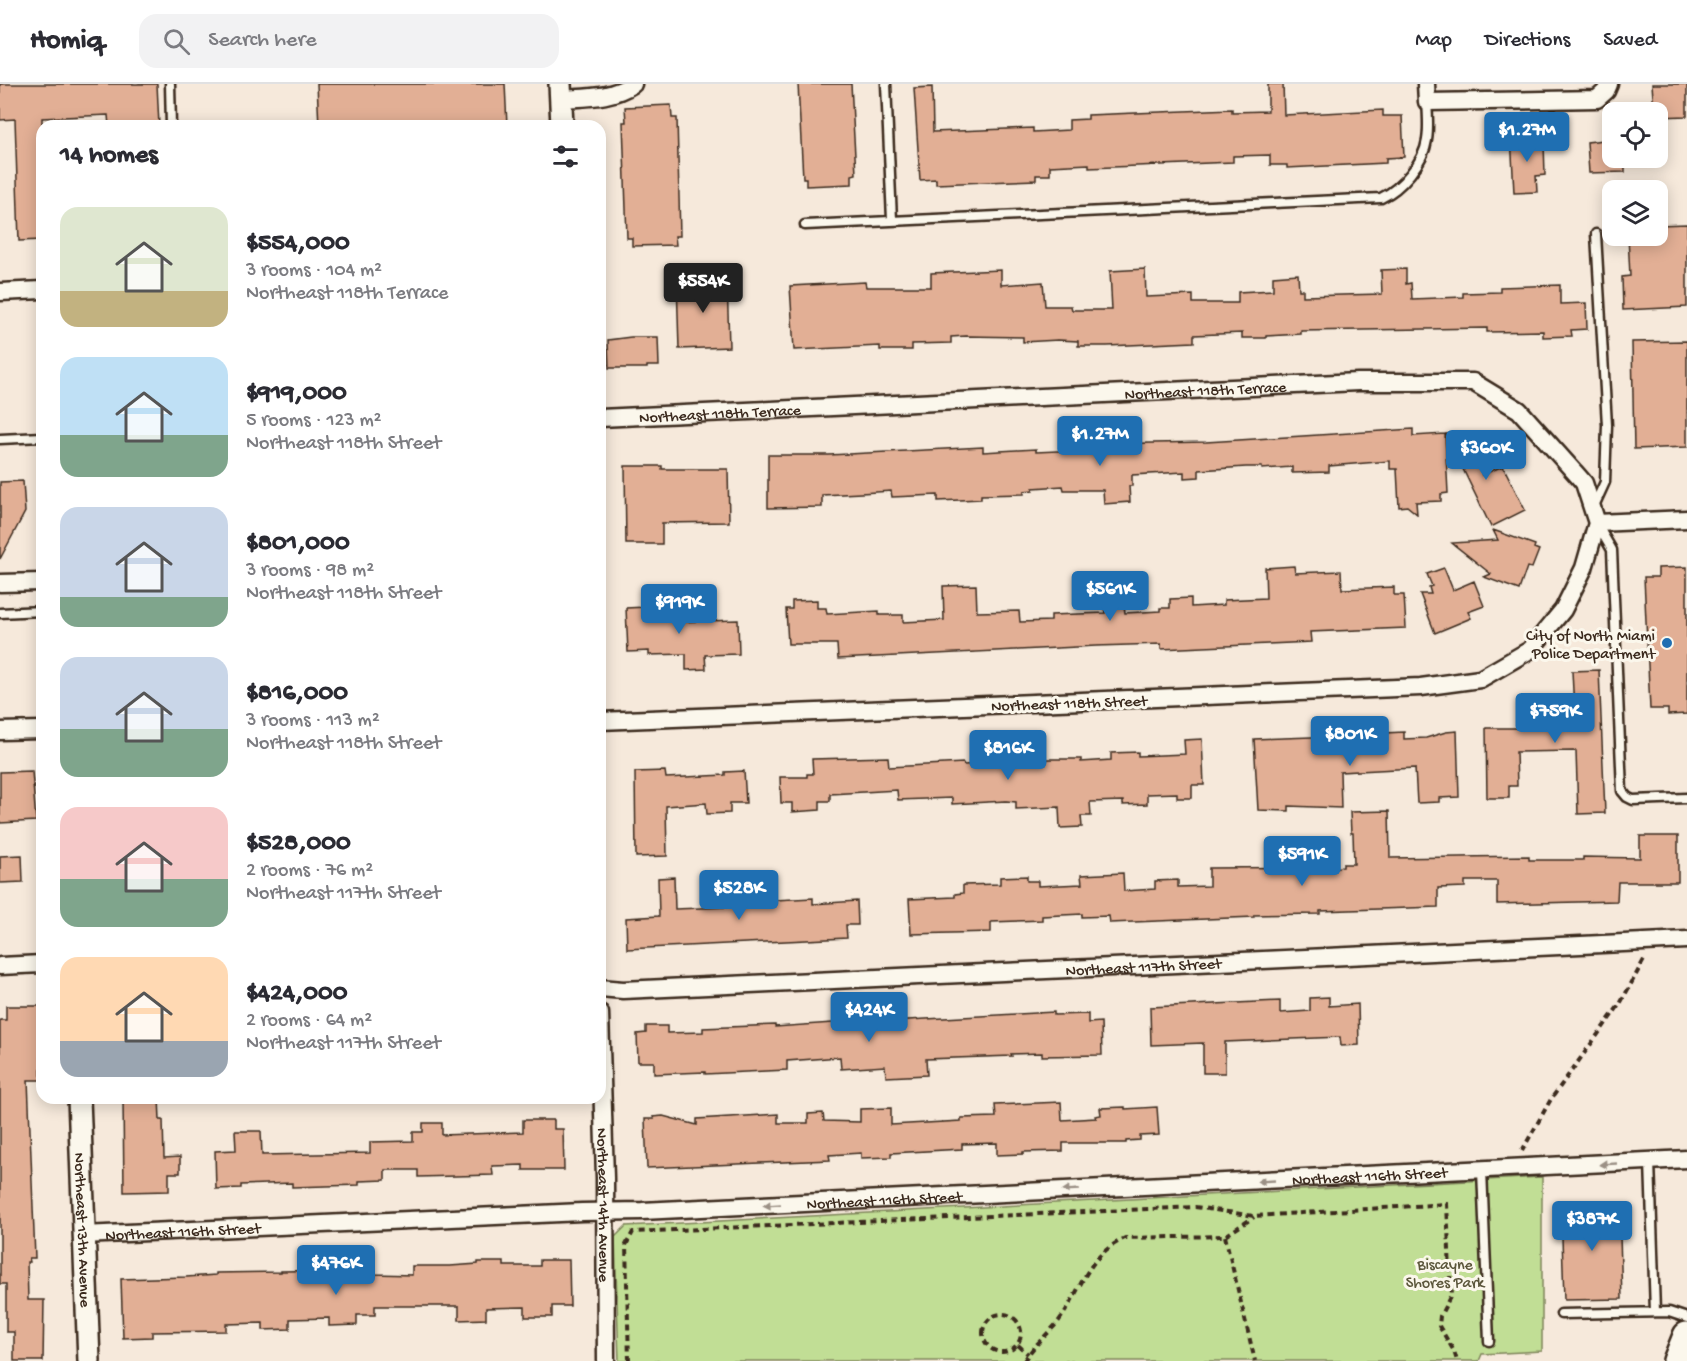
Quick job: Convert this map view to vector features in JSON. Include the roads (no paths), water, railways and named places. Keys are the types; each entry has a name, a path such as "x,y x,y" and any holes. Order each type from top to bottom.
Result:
{"main road":[{"path":"1677,1361 1687,1336"}],"street":[{"path":"562,120 560,91 605,96 621,92 633,84"},
{"path":"1426,84 1427,102 1536,92 1597,99 1606,91 1609,84"},
{"path":"0,292 36,290"},
{"name":"Northeast 118th Terrace","path":"606,418 1358,382 1473,382 1519,410 1584,483 1594,516"},
{"path":"1594,516 1687,519"},
{"name":"Northeast 118th Street","path":"606,721 1422,687 1480,679 1530,650 1563,610 1584,568 1594,516"},
{"path":"0,583 36,582"},
{"path":"0,732 36,730"},
{"name":"Northeast 117th Street","path":"606,989 623,990 1687,940"},
{"path":"0,966 36,964"},
{"name":"Northeast 13th Avenue","path":"79,1104 89,1361"},
{"name":"Northeast 14th Avenue","path":"602,1104 606,1361"},
{"name":"Northeast 116th Street","path":"83,1235 1687,1159"}],"lane":[{"path":"170,84 171,120"},
{"path":"886,84 892,220"},
{"path":"805,225 1381,198 1396,188 1422,157 1427,141 1427,102"},
{"path":"1596,234 1607,425 1605,482 1594,516 1612,550 1622,791 1633,800 1687,798"},
{"path":"0,439 36,437"},
{"path":"0,613 36,611"},
{"path":"1650,1161 1655,1312"},
{"path":"1482,1170 1489,1341"},
{"path":"1561,1314 1669,1312 1687,1318"}],"place":[{"name":"City of North Miami Police Department","path":"1667,643"}],"park label":[{"name":"Biscayne Shores Park","path":"1445,1272"}]}
